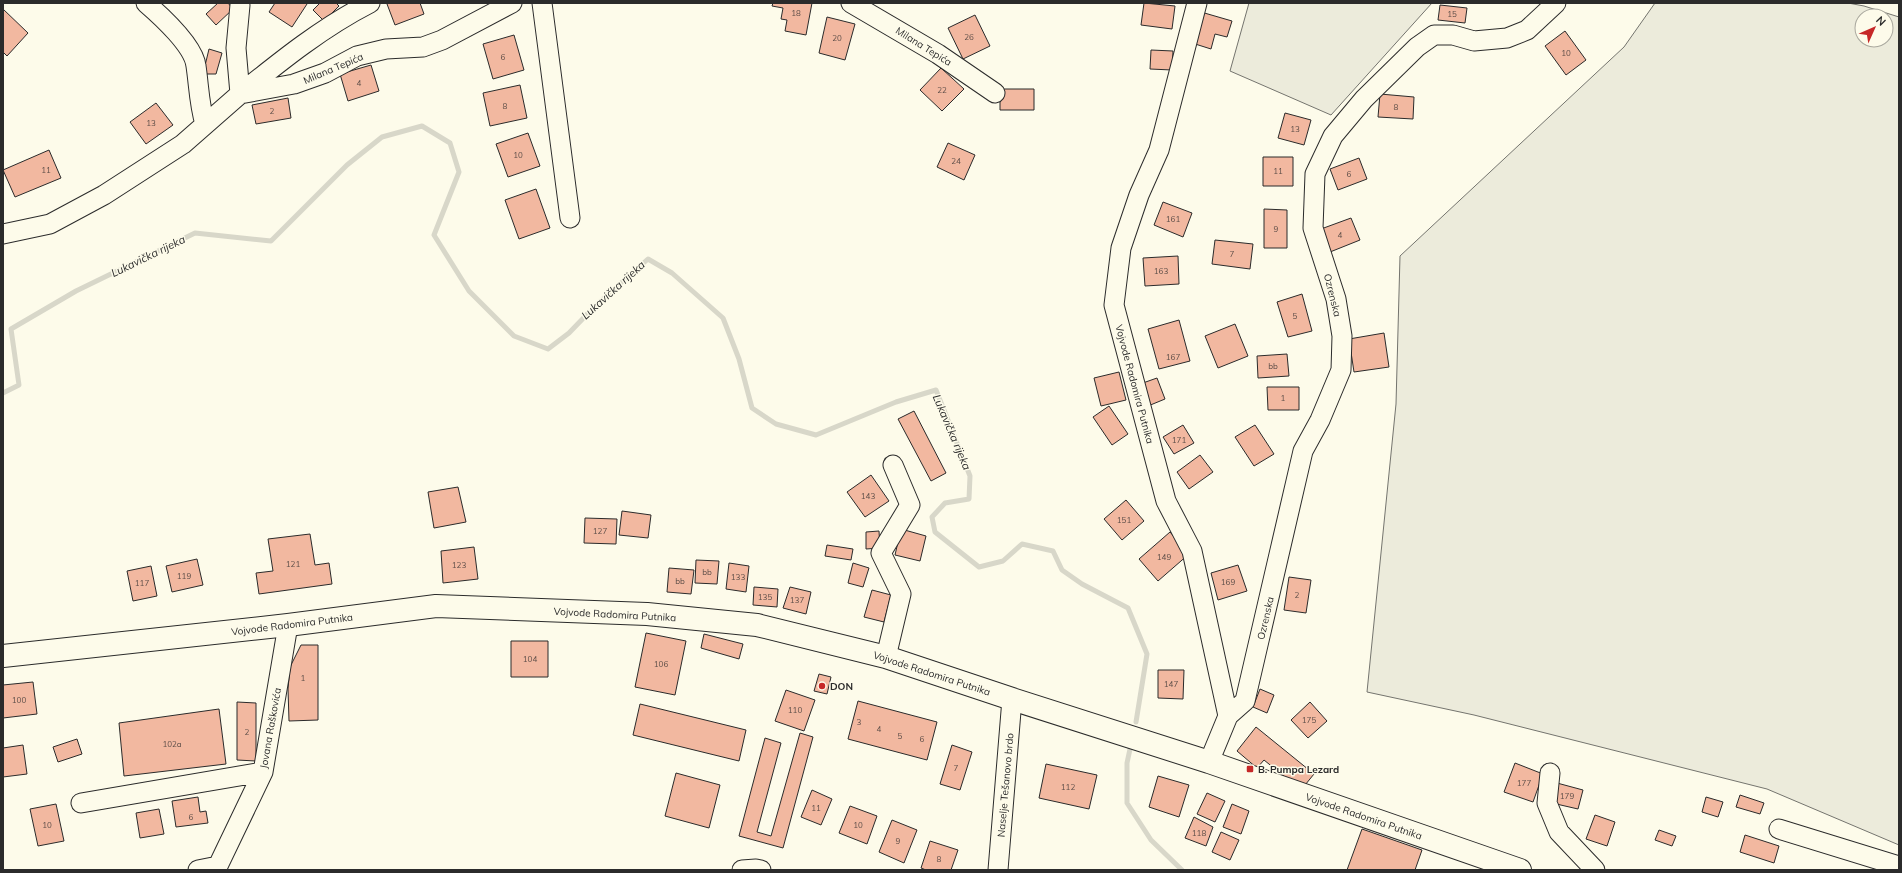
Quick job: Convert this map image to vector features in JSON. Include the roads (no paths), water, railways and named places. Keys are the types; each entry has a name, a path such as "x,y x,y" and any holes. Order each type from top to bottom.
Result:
{"main road":[{"name":"Vojvode Radomira Putnika","path":"3,656 288,625 436,606 647,614 757,625 886,657 1209,762 1520,870"}],"street":[{"path":"146,3 175,31 193,56 196,65 201,108 206,124"},
{"path":"3,234 50,224 104,195 183,144 240,94 282,60 342,17 370,3"},
{"name":"Milana Tepića","path":"240,94 294,84 325,73 357,56 386,49 422,47 442,40 512,3"},
{"path":"542,3 570,218"},
{"name":"Milana Tepića","path":"852,3 938,54 995,93"},
{"name":"Vojvode Radomira Putnika","path":"1197,3 1159,150 1139,195 1122,248 1114,305 1166,501 1192,551 1228,716"},
{"name":"Ozrenska","path":"1228,716 1245,701 1303,451 1320,420 1341,370 1342,336 1336,299 1314,228 1315,174 1333,136 1364,99 1417,47 1434,35 1453,35 1474,41 1507,38 1527,30 1556,3"},
{"path":"240,5 236,48 240,94"},
{"path":"886,657 901,594 881,553 910,505 893,465"},
{"name":"Jovana Raškovića","path":"217,868 264,772 288,625"},
{"name":"Naselje Tešanovo brdo","path":"998,870 1012,699"},
{"path":"1209,762 1228,716"},
{"path":"81,803 264,772"},
{"path":"1550,772 1547,803 1559,832 1595,870"},
{"path":"1779,830 1899,866"},
{"path":"198,870 217,868"},
{"path":"742,870 762,870"}],"waterway":[{"name":"Lukavička rijeka","path":"3,393 19,385 11,329 76,291 195,233 271,241 347,165 382,137 422,126 450,143 459,172 434,235 469,291 514,336 548,349 569,333 596,305 648,259 672,273 723,318 739,359 752,408 776,424 816,435 896,402 936,390 970,476 969,499 945,503 932,517 935,532 979,567 1003,561 1022,544 1053,551 1062,570 1082,584 1128,608 1147,654 1136,722"},
{"name":"Lukavička rijeka","path":"1130,749 1127,763 1127,803 1151,840 1182,870"}],"place":[{"name":"DON","path":"822,686"},
{"name":"B. Pumpa Lezard","path":"1250,769"}]}
